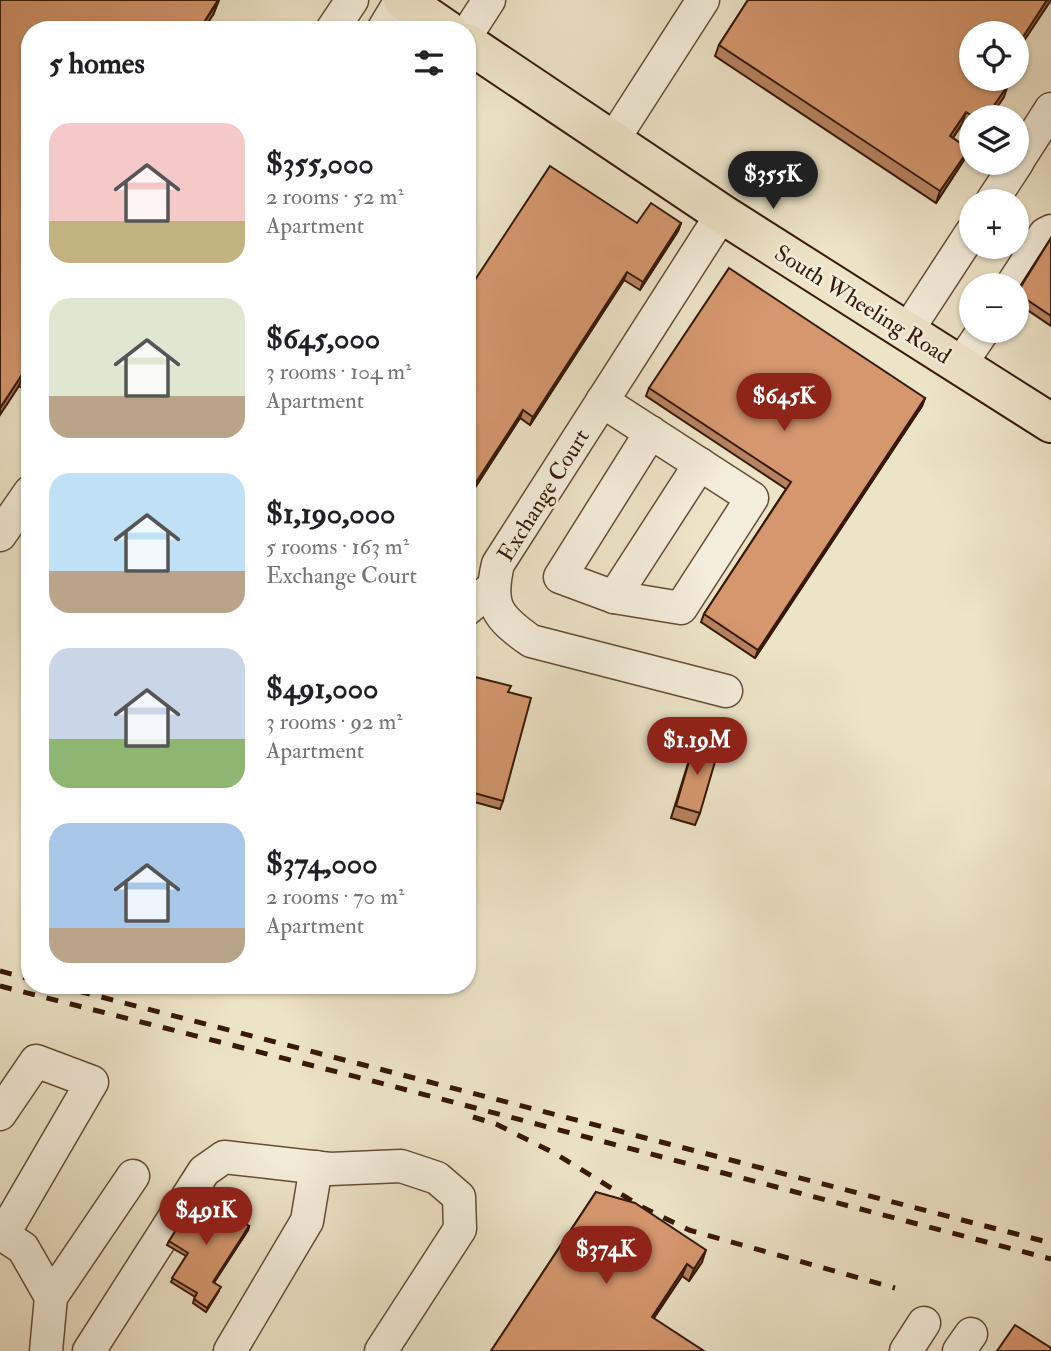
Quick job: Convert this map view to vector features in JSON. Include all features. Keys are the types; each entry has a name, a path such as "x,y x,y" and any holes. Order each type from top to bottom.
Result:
{"main road":[{"path":"402,0 434,21"},
{"name":"South Wheeling Road","path":"476,49 722,214 1051,423"}],"street":[{"path":"338,21 352,0"},
{"path":"389,21 402,0"},
{"path":"475,21 489,0"},
{"path":"613,140 703,0"},
{"path":"1029,144 1051,109"},
{"name":"Exchange Court","path":"722,214 498,564 492,588 499,613 512,627 531,640 726,691"},
{"path":"1020,273 1045,234 1051,231"},
{"path":"907,331 959,251"},
{"path":"960,365 975,343"},
{"path":"602,401 650,432 699,464 752,498 681,608 614,597 559,577 650,432"},
{"path":"614,597 699,464"},
{"path":"0,535 21,505"},
{"path":"476,601 492,588"},
{"path":"0,1114 36,1061 92,1082 3,1235 23,1248 51,1297"},
{"path":"89,1351 204,1171 224,1157 330,1169 401,1166 438,1178 460,1197 460,1228 381,1351"},
{"path":"230,1351 307,1221 316,1167"},
{"path":"46,1351 51,1297 133,1176"},
{"path":"906,1351 924,1323"}],"building":[{"path":"0,0 218,0 205,21 21,21 21,376 0,408"},
{"path":"748,0 1047,0 1029,28 1029,21 959,21 959,91 1004,91 994,105 959,105 959,122 950,136 959,142 959,163 940,191 719,45"},
{"path":"550,166 637,223 651,203 681,223 643,282 627,272 533,417 523,410 476,482 476,278"},
{"path":"1051,238 1051,316 1029,301 1029,274"},
{"path":"729,268 925,398 758,650 704,614 791,482 649,388"},
{"path":"476,677 511,686 508,692 531,698 503,801 476,794"},
{"path":"695,741 719,748 700,813 676,806"},
{"path":"596,1192 635,1203 706,1250 694,1269 687,1264 652,1317 704,1351 491,1351"},
{"path":"199,1194 249,1226 213,1282 221,1287 207,1308 194,1299 197,1293 172,1278 188,1253 169,1241"},
{"path":"1015,1325 1051,1348 1051,1351 997,1351"}],"railway":[{"path":"0,971 21,977"},
{"path":"0,986 21,991"},
{"path":"31,994 1051,1259"},
{"path":"90,994 1051,1243"},
{"path":"473,1117 496,1124 556,1154 642,1207 689,1230 895,1288"}]}
